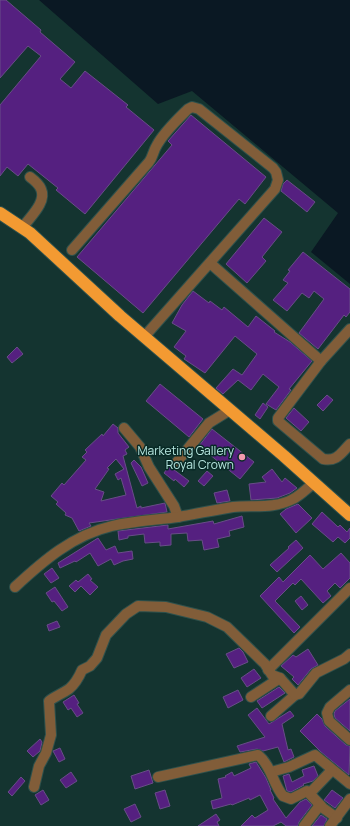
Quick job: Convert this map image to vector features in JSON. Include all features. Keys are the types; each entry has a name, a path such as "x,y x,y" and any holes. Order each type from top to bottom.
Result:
{"highway":[{"path":"0,213 23,227 144,337 349,512"}],"street":[{"path":"72,250 149,162 153,156 157,144 164,135 188,109 192,107 199,109 261,157 276,172 278,180 275,189 144,337"},
{"path":"23,227 37,209 42,195 41,188 30,177"},
{"path":"210,263 321,361"},
{"path":"350,329 321,361 278,418 278,421 323,459 333,460 337,458 350,444"},
{"path":"177,462 209,424 230,410"},
{"path":"124,428 140,447 155,476 174,506 178,517"},
{"path":"15,587 40,563 55,552 94,531 112,526 178,517 233,507 274,505 284,503 299,495 314,483"},
{"path":"268,670 350,588"},
{"path":"34,787 39,766 46,753 51,735 49,701 55,696 69,689 82,670 90,666 97,658 106,635 126,614 138,606 166,607 207,617 227,627 265,664 272,675 280,678 295,695"},
{"path":"271,716 295,695 299,694 316,673 344,659 350,654"},
{"path":"251,697 280,678"},
{"path":"350,690 330,707 327,713 329,721 350,740"},
{"path":"158,777 257,754 262,758 271,772 282,795 285,798 291,799 306,791 310,793 320,805 337,818"},
{"path":"271,772 290,767 315,755 350,784"},
{"path":"310,793 332,770"},
{"path":"330,826 350,800"},
{"path":"304,826 320,805"}],"water":[{"path":"39,0 350,0 350,284 311,252 338,213 192,91 158,104"}],"building":[{"path":"0,0 6,0 75,62 60,79 71,88 85,71 128,105 126,107 154,130 85,214 56,190 58,188 28,164 18,176 7,167 0,176 0,105 41,56 28,46 0,78"},
{"path":"191,115 266,177 245,204 239,199 143,313 77,257 172,145 168,141"},
{"path":"287,180 315,202 307,212 281,191 283,184"},
{"path":"264,218 282,232 262,257 266,261 247,283 226,264"},
{"path":"303,252 350,289 350,312 346,317 344,315 318,349 299,333 324,299 314,291 309,298 302,293 287,311 273,300 288,283 283,280 290,271 288,270"},
{"path":"193,291 209,303 210,301 222,310 224,307 248,327 256,316 312,361 289,389 291,390 276,410 266,404 279,387 263,374 251,390 238,380 223,394 216,388 233,369 242,375 257,354 235,336 205,373 184,359 186,356 174,347 186,331 172,323 182,305"},
{"path":"17,347 23,354 12,363 7,357"},
{"path":"160,384 203,419 189,437 146,401"},
{"path":"327,395 333,400 323,411 317,405"},
{"path":"263,403 268,407 260,419 255,415"},
{"path":"294,408 309,422 301,431 286,418"},
{"path":"113,424 118,428 118,433 129,447 125,450 127,454 123,456 137,508 141,506 141,508 165,503 167,512 89,523 91,526 79,531 72,518 65,515 66,513 56,504 58,502 51,496 62,483 64,485 86,460 82,457 87,452 85,450 102,434 103,436","holes":["116,459 124,469 115,474 118,480 121,478 126,495 101,501 104,492 95,489 109,469 107,468"]},
{"path":"212,429 254,462 240,479 199,446"},
{"path":"134,460 141,467 148,483 142,486 131,463"},
{"path":"169,466 189,481 184,487 175,479 174,481 164,473"},
{"path":"272,469 282,482 285,478 297,488 290,493 277,498 251,500 249,484 266,482 262,477"},
{"path":"207,471 213,476 204,486 198,481"},
{"path":"227,490 230,501 217,503 214,493"},
{"path":"298,504 312,518 296,533 280,514 286,509"},
{"path":"322,512 338,527 340,525 347,532 350,528 350,538 345,543 338,537 333,542 312,524"},
{"path":"242,516 244,527 229,531 230,536 217,539 219,547 204,550 202,540 188,541 187,533 171,534 171,545 160,546 160,542 145,543 144,534 128,536 128,538 119,540 118,531 168,525 168,529 213,521 214,524"},
{"path":"98,538 106,550 115,546 118,553 132,551 133,559 114,565 111,559 98,566 90,553 76,562 75,561 60,568 58,563"},
{"path":"296,540 303,548 277,572 270,565"},
{"path":"341,553 350,563 350,578 340,588 335,583 327,591 331,596 323,603 301,579 295,585 293,583 275,601 300,627 294,633 260,596 279,577 283,582 310,555 323,569"},
{"path":"52,568 59,578 51,583 44,574"},
{"path":"88,574 92,579 90,580 98,587 90,595 81,586 75,592 69,586 76,580 78,582"},
{"path":"55,587 68,607 62,611 54,601 52,602 46,593"},
{"path":"301,596 308,605 302,610 295,601"},
{"path":"57,621 60,627 49,631 47,625"},
{"path":"239,648 243,652 248,662 234,668 226,654"},
{"path":"308,649 318,665 311,669 298,685 292,679 294,677 281,666 293,655 296,657"},
{"path":"254,669 261,678 247,687 241,678"},
{"path":"279,687 285,693 262,708 257,701"},
{"path":"238,690 243,700 228,708 223,697"},
{"path":"74,695 79,703 77,704 83,713 77,717 71,708 68,710 63,702"},
{"path":"350,699 350,731 335,718 334,714 335,711"},
{"path":"257,708 269,724 290,711 294,716 282,724 288,750 291,749 294,757 284,762 278,747 263,751 257,749 240,752 237,746 265,737 248,715"},
{"path":"317,714 322,719 325,726 346,745 350,746 349,775 321,752 300,731"},
{"path":"40,739 42,742 40,751 33,757 27,751"},
{"path":"60,748 65,759 59,762 53,751"},
{"path":"256,762 266,778 274,798 273,799 286,818 300,802 306,799 312,805 299,822 298,826 286,826 281,822 273,826 241,826 252,815 255,818 268,810 260,795 250,800 249,798 232,805 213,809 211,801 222,798 218,779 226,777 225,776 232,772 234,776 251,768 249,764"},
{"path":"314,766 318,776 313,781 303,784 304,785 291,792 287,791 283,776 289,774 292,782 304,776 302,770"},
{"path":"149,770 153,783 135,789 131,776"},
{"path":"71,772 77,781 66,788 60,780"},
{"path":"21,777 25,781 12,796 8,792"},
{"path":"43,790 49,800 41,805 35,795"},
{"path":"165,790 170,806 160,809 155,793"},
{"path":"332,790 343,798 335,808 324,800"},
{"path":"135,804 141,817 131,822 124,809"},
{"path":"216,814 220,820 217,822 219,826 198,826"},
{"path":"321,815 327,819 324,826 312,826"}],"place":[{"name":"Marketing Gallery Royal Crown","path":"242,457"}]}
